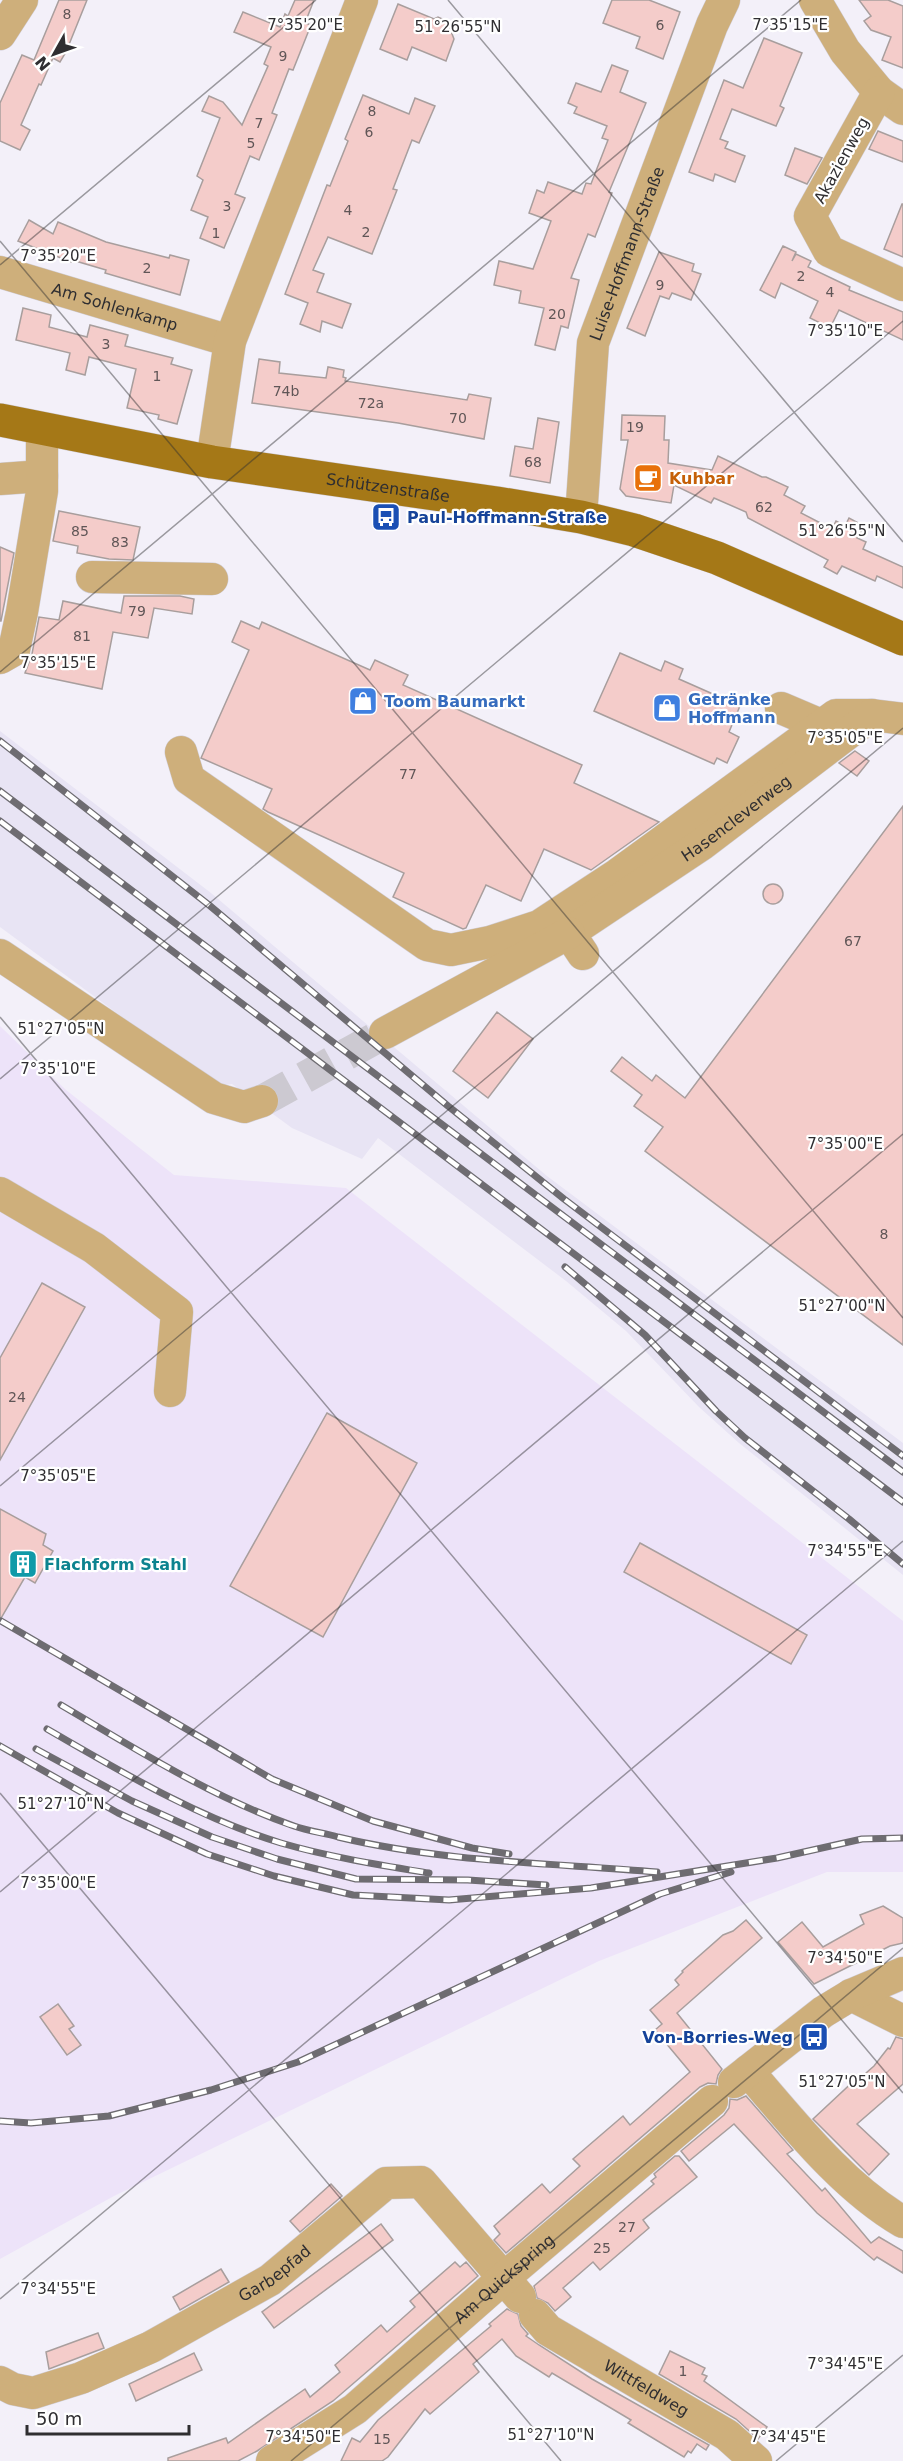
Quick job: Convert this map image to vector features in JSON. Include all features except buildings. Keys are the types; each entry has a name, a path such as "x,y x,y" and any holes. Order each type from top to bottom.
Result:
{"main road":[{"name":"Schützenstraße","path":"0,420 213,462 413,490 581,517 634,530 717,558 903,639"}],"street":[{"path":"0,34 22,0"},
{"path":"213,462 230,341 362,0"},
{"name":"Luise-Hoffmann-Straße","path":"581,517 593,343 712,25 724,0"},
{"path":"815,0 845,51 891,100"},
{"name":"Akazienweg","path":"891,100 810,216 829,251 903,285"},
{"name":"Am Sohlenkamp","path":"0,272 230,341"},
{"path":"0,657 14,650 42,491 42,429"},
{"path":"0,479 42,476"},
{"path":"92,577 212,579"},
{"path":"781,708 821,725"},
{"path":"181,752 189,779 427,945 451,950 490,942 539,926 618,874 836,715 872,715 903,719"},
{"name":"Hasencleverweg","path":"385,1033 576,943 872,715"},
{"path":"0,955 214,1098 244,1107 262,1101"},
{"path":"0,1193 93,1248 177,1312 170,1391"},
{"name":"Am Quickspring","path":"287,2457 520,2297 731,2085 804,2025 851,1995 903,1973"},
{"path":"851,1995 903,2021"},
{"path":"731,2085 818,2153 889,2214 903,2222"},
{"name":"Garbepfad","path":"0,2382 13,2389 33,2393 81,2378 151,2347 270,2280 386,2183 421,2182 520,2297"},
{"name":"Wittfeldweg","path":"520,2297 548,2330 727,2435 756,2461"}],"shaded area":[{"path":"0,731 211,893 547,1176 903,1443 903,1575 739,1443 699,1407 626,1331 566,1281 378,1138 362,1159 292,1128 232,1084 216,1086 0,927"},
{"path":"0,1026 66,1090 174,1175 346,1188 903,1621 903,1872 827,1872 599,1961 114,2196 0,2259"}],"tunnel":[{"path":"262,1101 385,1033"}],"railway":[{"path":"0,741 209,905 448,1106 564,1199 903,1456"},
{"path":"0,791 903,1472"},
{"path":"0,821 903,1502"},
{"path":"565,1267 645,1335 716,1411 745,1438 903,1564"},
{"path":"1,1621 272,1779 373,1821 472,1848 509,1854"},
{"path":"61,1705 204,1787 299,1828 377,1845 457,1857 657,1872"},
{"path":"47,1729 161,1793 250,1833 317,1852 429,1873"},
{"path":"0,1746 118,1813 207,1854 274,1876 353,1895 449,1900 591,1888 777,1858 862,1839 903,1838"},
{"path":"36,1749 132,1801 212,1837 277,1859 356,1879 468,1880 546,1885"},
{"path":"0,2121 31,2123 109,2116 211,2090 298,2062 660,1894 731,1872"}],"place":[{"name":"Kuhbar","path":"648,478"},
{"name":"Paul-Hoffmann-Straße","path":"386,517"},
{"name":"Toom Baumarkt","path":"363,701"},
{"name":"Getränke Hoffmann","path":"667,708"},
{"name":"Flachform Stahl","path":"23,1564"},
{"name":"Von-Borries-Weg","path":"814,2037"}]}
